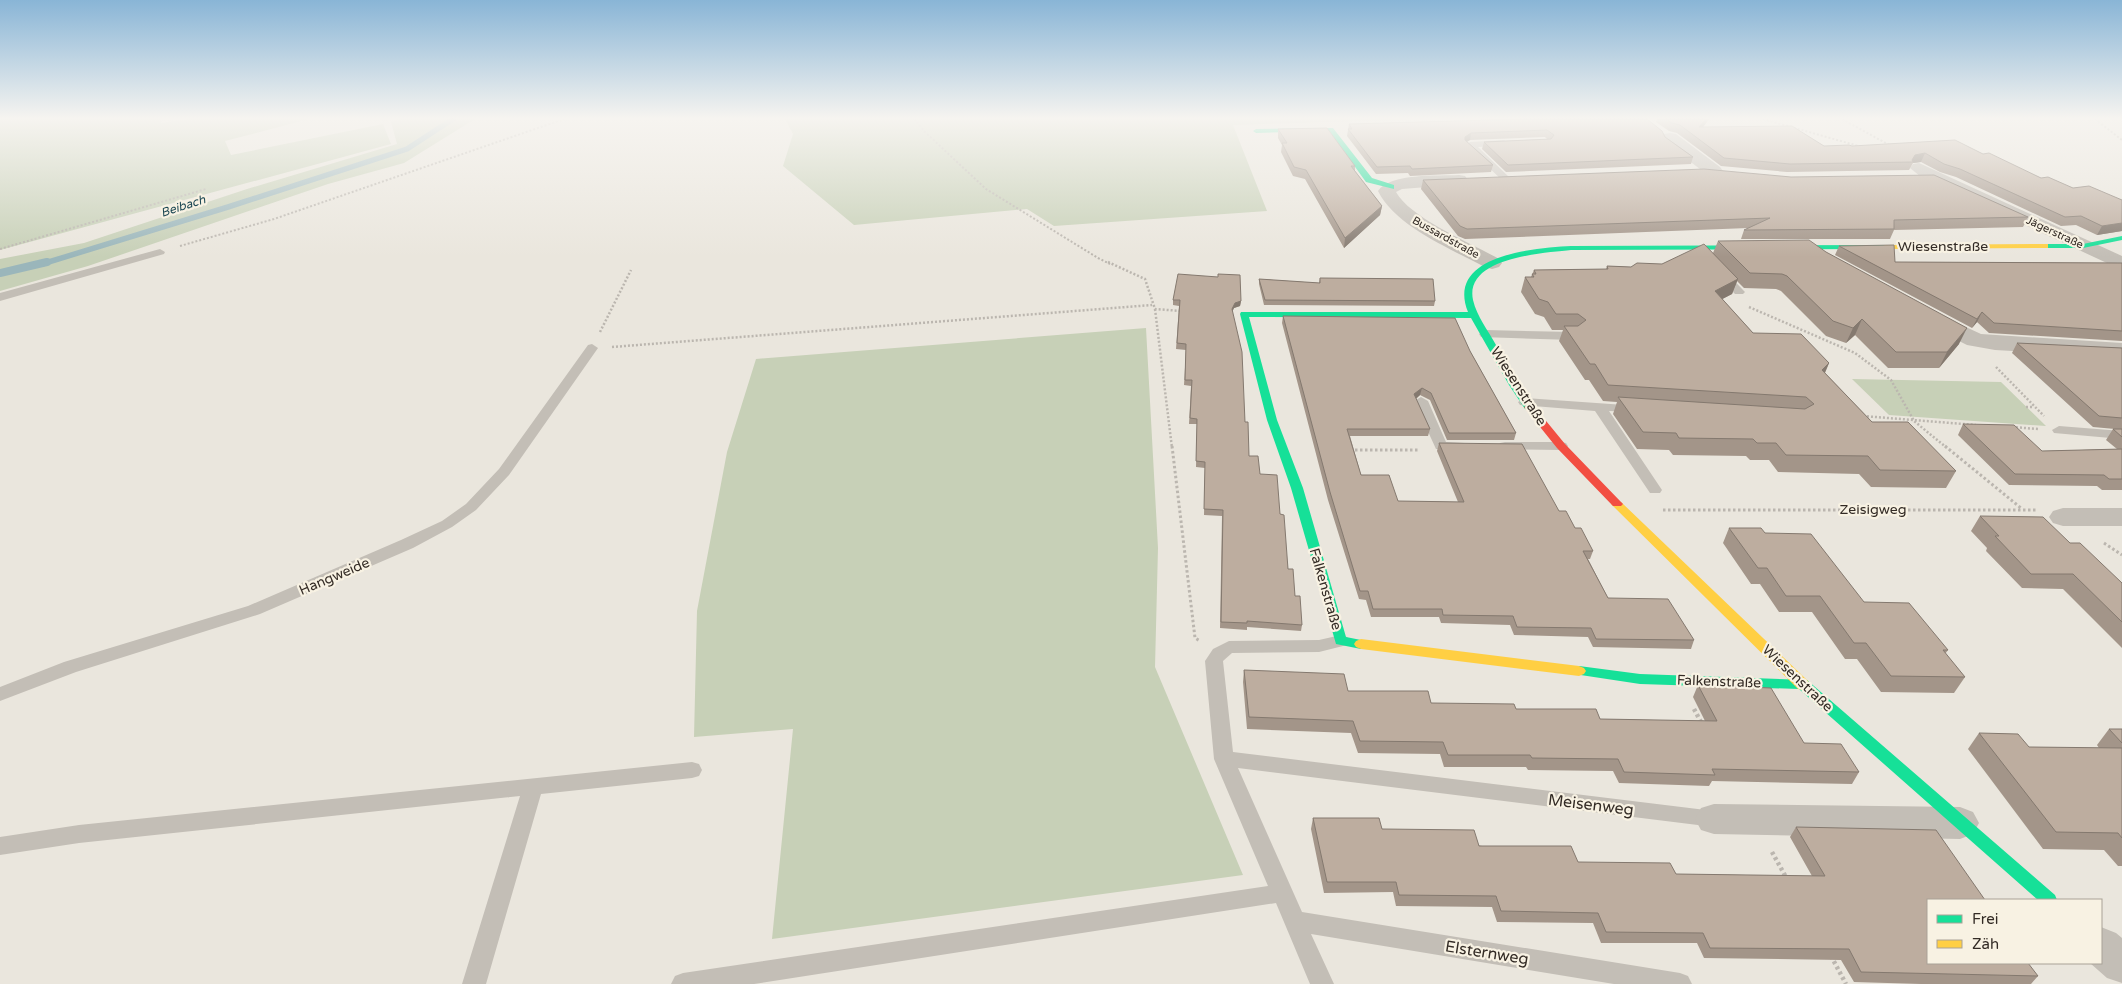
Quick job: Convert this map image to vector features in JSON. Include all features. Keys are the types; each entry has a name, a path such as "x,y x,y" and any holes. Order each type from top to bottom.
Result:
{"street":[{"path":"1358,165 1369,180 1391,187 1417,182 1525,178"},
{"path":"1705,165 1714,172"},
{"path":"1681,172 1733,174"},
{"name":"Jägerstraße","path":"1900,176 1925,172 2122,264"},
{"name":"Bussardstraße","path":"1391,187 1387,191 1390,197 1404,212 1492,263"},
{"name":"Wiesenstraße","path":"2048,899 1802,684 1623,510 1561,446 1525,402 1474,315 1468,294 1470,283 1476,273 1492,263 1534,251 1571,248 2083,246 2122,238"},
{"path":"1806,246 1836,266"},
{"path":"1915,309 1975,340 1995,343 2122,350"},
{"name":"Falkenstraße","path":"1474,315 1244,314 1272,420 1297,488 1341,641 1640,679 1802,684"},
{"path":"2063,517 2122,517"},
{"name":"Meisenweg","path":"1714,819 1960,823"},
{"path":"2102,947 2122,964"}],"lane":[{"path":"1491,165 1506,179"},
{"path":"1696,247 1739,292"},
{"path":"0,297 160,252"},
{"path":"1485,334 1573,336"},
{"name":"Hangweide","path":"0,694 70,667 254,610 407,544 448,524 471,507 504,472 530,440 592,348"},
{"path":"1421,401 1441,446 1471,446"},
{"path":"1525,402 1649,410"},
{"path":"1599,407 1655,490"},
{"path":"2059,430 2122,435"},
{"path":"1491,446 1561,446"},
{"path":"1322,984 1224,760 1214,661 1218,653 1229,647 1319,646 1341,641"},
{"name":"Meisenweg","path":"1224,760 1714,819"},
{"path":"0,846 79,834 692,770"},
{"path":"474,984 533,787"},
{"path":"683,984 1282,893"},
{"name":"Elsternweg","path":"1294,921 1680,984"}],"path":[{"path":"160,252 274,219 431,165"},
{"path":"960,165 986,189 1098,258 1145,279 1149,286 1154,307 1195,638 1218,653"},
{"path":"0,249 206,189"},
{"path":"592,348 631,270"},
{"path":"1744,305 1855,354 1891,380 1914,421 2022,509"},
{"path":"592,348 1154,307 1186,311"},
{"path":"1742,310 1751,308"},
{"path":"1975,340 1980,351 2059,430"},
{"path":"2026,407 2035,407"},
{"path":"1854,415 1982,425"},
{"path":"2010,427 2059,430"},
{"path":"1349,450 1425,450 1441,446"},
{"name":"Zeisigweg","path":"1623,510 2022,509 2041,510 2063,517"},
{"path":"1678,680 1706,732"},
{"path":"1754,819 1793,889"},
{"path":"1827,949 1846,984"}],"green space":[{"path":"0,165 314,165 0,250"},
{"path":"327,165 397,165 328,184 88,266 0,291 0,259 84,243 247,189"},
{"path":"1249,165 1267,211 1054,226 1027,209 854,225 783,166"},
{"path":"1146,328 1158,548 1155,667 1243,875 772,939 793,729 694,737 697,611 727,452 756,359"},
{"path":"1852,379 2001,382 2046,426 1889,415"}],"building":[{"path":"1293,165 1354,165 1351,166 1382,206 1345,238 1306,170 1294,167"},
{"path":"1375,165 1493,165 1412,169 1410,166 1377,167"},
{"path":"1947,165 2014,165 2041,178 2048,177 2073,188 2089,186 2122,200 2122,223 2102,226 2081,216 2065,217 1960,169"},
{"path":"1704,169 1791,177 1934,175 2028,217 1894,220 1894,229 1744,230 1770,218 1467,229 1460,226 1423,180"},
{"path":"1809,240 1826,252 1967,328 1947,352 1896,352 1862,319 1853,328 1833,321 1787,276 1782,274 1750,273 1718,241"},
{"path":"1704,244 1738,279 1715,291 1753,333 1801,334 1829,363 1822,370 1872,422 1908,422 1956,471 1880,470 1868,456 1786,455 1776,443 1757,443 1753,439 1679,438 1676,433 1643,432 1618,397 1805,409 1814,404 1806,397 1608,385 1595,364 1590,364 1564,326 1578,326 1586,320 1578,314 1556,314 1548,302 1539,299 1525,277 1534,277 1532,274 1536,274 1534,270 1608,269 1607,266 1631,267 1637,263 1662,264"},
{"path":"1894,245 1895,262 2122,263 2122,331 1994,323 1982,312 1977,319 1839,246"},
{"path":"1178,274 1218,277 1218,274 1240,275 1241,301 1235,303 1232,309 1242,352 1245,422 1248,422 1249,456 1258,456 1260,474 1277,475 1280,514 1284,515 1288,569 1293,569 1295,596 1300,596 1302,625 1247,621 1247,623 1221,622 1223,510 1204,509 1205,462 1196,461 1197,419 1190,418 1192,380 1185,380 1186,344 1177,343 1180,300 1173,300"},
{"path":"1320,278 1433,279 1435,301 1265,300 1259,279 1320,283"},
{"path":"1283,316 1455,318 1470,351 1516,433 1449,433 1431,393 1422,388 1414,394 1430,429 1347,429 1361,475 1389,475 1398,501 1464,502 1439,443 1522,444 1559,511 1566,511 1575,528 1581,528 1593,551 1583,551 1608,598 1668,599 1694,640 1596,639 1591,628 1517,627 1513,616 1443,615 1442,609 1373,609 1368,591 1360,591 1330,492"},
{"path":"2017,343 2122,348 2122,418 2099,416"},
{"path":"1963,424 2014,425 2042,451 2122,449 2122,479 2109,479 2104,475 2015,474"},
{"path":"2113,429 2122,429 2122,437"},
{"path":"1980,516 2043,517 2070,543 2080,543 2122,583 2122,622 2073,574 2031,574 1995,536 1999,536"},
{"path":"1729,528 1761,528 1765,533 1811,534 1864,602 1909,603 1948,650 1943,650 1965,677 1891,676 1866,643 1854,643 1820,596 1786,596 1767,568 1758,568"},
{"path":"1244,670 1344,674 1348,691 1428,691 1431,703 1514,704 1516,709 1596,709 1600,719 1717,721 1698,685 1771,688 1804,743 1841,744 1859,772 1712,769 1715,775 1624,772 1618,759 1532,758 1530,755 1448,755 1443,742 1360,741 1353,721 1249,717"},
{"path":"2109,729 2122,729 2122,743"},
{"path":"1979,733 2018,734 2029,747 2122,748 2122,838 2118,833 2056,832"},
{"path":"1313,818 1379,818 1382,829 1474,830 1479,846 1571,846 1578,862 1670,863 1676,874 1825,876 1796,827 1936,830 1984,899 1927,899 1927,964 2029,964 2038,976 1861,972 1849,949 1710,948 1703,933 1606,932 1598,913 1501,911 1496,896 1399,895 1396,882 1327,882"}],"waterway":[{"name":"Beibach","path":"42,264 358,165"},
{"name":"Beibach","path":"0,273 47,262"}],"traffic: fast":[{"path":"1358,165 1369,180 1391,187"},
{"path":"2045,246 2083,246 2122,238"},
{"path":"1529,407 1477,321 1469,301 1468,294 1471,281 1480,271 1493,263 1527,253 1571,248 1885,247"},
{"path":"1361,644 1341,641 1297,488 1272,420 1244,314 1474,315"},
{"path":"1579,671 1640,679 1802,684"},
{"path":"1803,685 2048,899"}],"traffic: slow":[{"path":"1885,247 2045,246"},
{"path":"1617,504 1803,685"},
{"path":"1361,644 1579,671"}],"traffic: jam":[{"path":"1529,407 1561,446 1617,504"}]}
